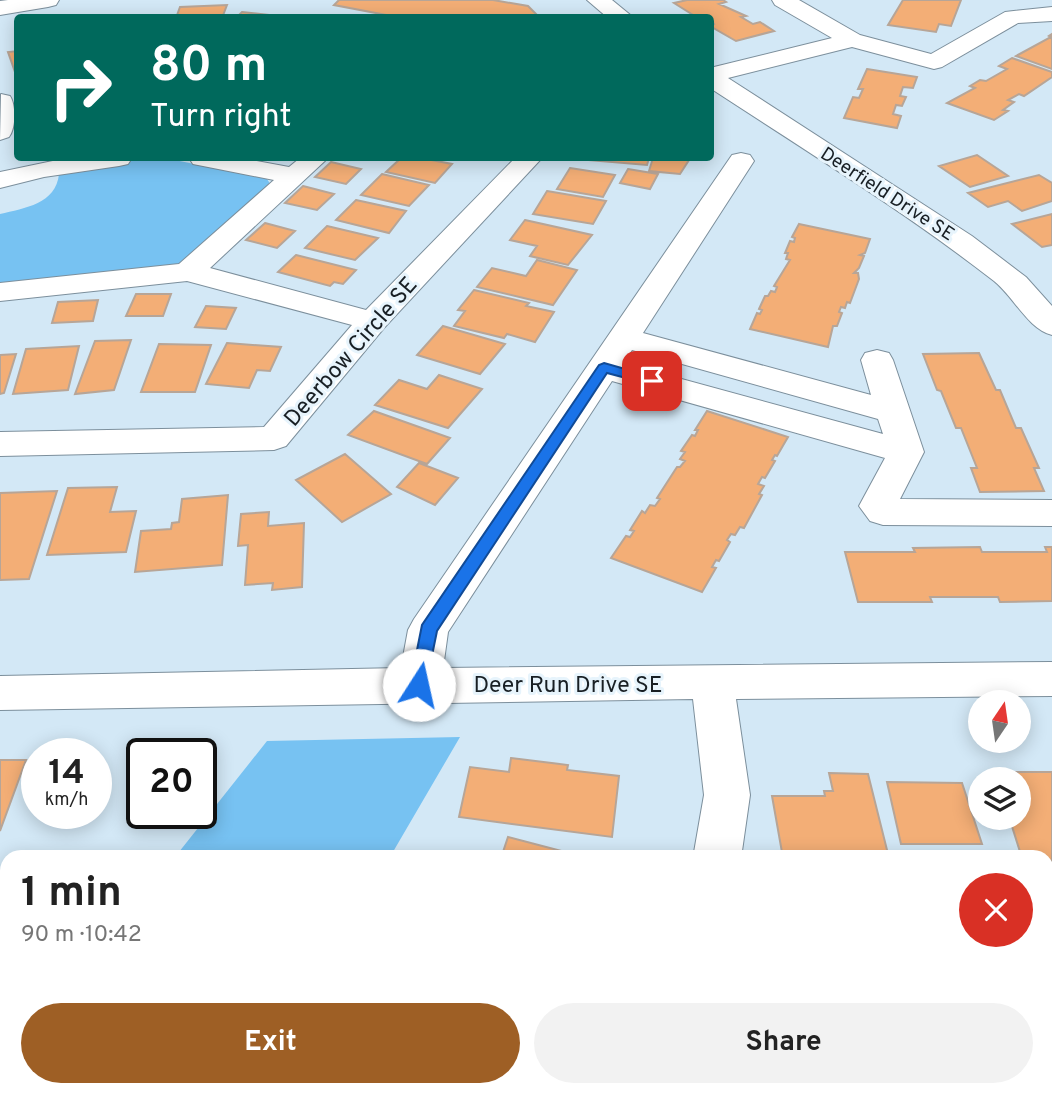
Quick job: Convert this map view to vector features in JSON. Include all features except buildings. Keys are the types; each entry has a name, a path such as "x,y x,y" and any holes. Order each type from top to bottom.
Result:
{"street":[{"path":"0,8 48,0"},
{"path":"598,0 617,14"},
{"path":"783,0 852,40 934,62 1013,17 1052,14"},
{"path":"714,75 852,40"},
{"name":"Deerfield Drive SE","path":"714,79 962,242 1015,283 1052,325"},
{"path":"0,132 6,100"},
{"path":"0,180 44,169 99,161"},
{"path":"236,161 305,167"},
{"name":"Deerbow Circle SE","path":"0,444 274,439 373,321 526,161"},
{"path":"419,685 428,630 741,161"},
{"path":"188,272 305,167"},
{"path":"0,292 188,272 373,321"},
{"path":"624,337 893,412"},
{"path":"877,360 906,452 878,506 883,512 1052,513"},
{"path":"604,368 906,452"},
{"name":"Deer Run Drive SE","path":"0,693 419,685 1052,679"},
{"path":"713,684 727,795 718,850"}],"shaded area":[{"path":"130,161 180,161 267,179 271,185 184,263 167,268 0,286 0,214 29,207 46,198 57,184 59,174"},
{"path":"460,737 394,850 181,850 197,829 217,829 217,804 267,741"}],"route":[{"path":"419,685 428,630 604,368 652,381"}]}
